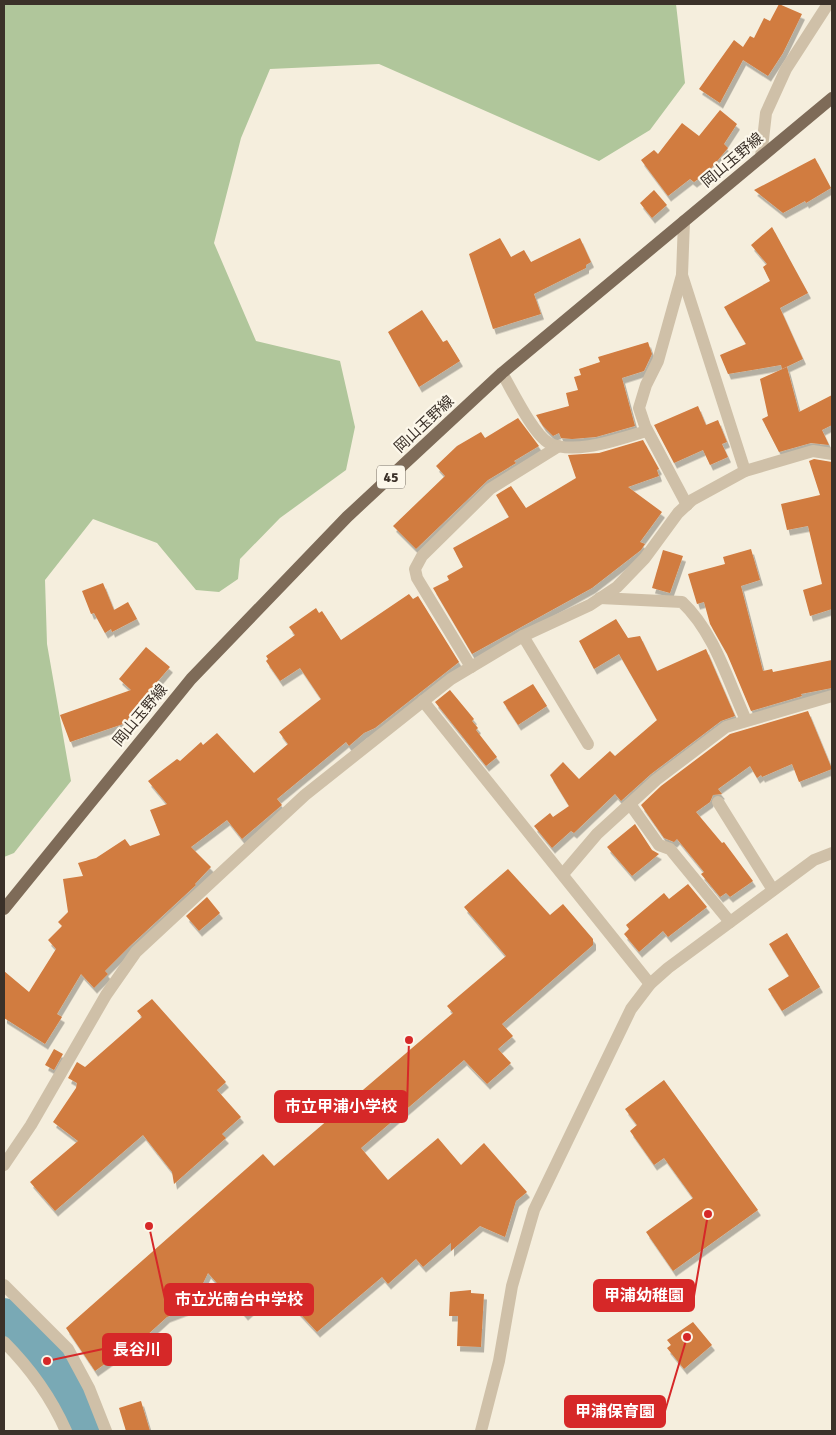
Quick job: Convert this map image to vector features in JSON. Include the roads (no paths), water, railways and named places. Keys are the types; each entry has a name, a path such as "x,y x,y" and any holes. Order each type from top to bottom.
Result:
{"main road":[{"name":"岡山玉野線","path":"4,909 191,679 347,517 502,373 832,98"}],"street":[{"path":"761,158 766,113 786,69 828,4"},
{"path":"684,221 682,275 658,361 646,385 639,408 647,431 686,505"},
{"path":"682,275 745,471"},
{"path":"502,373 530,422 548,442 559,446 599,445 647,431"},
{"path":"471,667 417,578 415,569 422,556 490,489 559,446"},
{"path":"4,1165 31,1125 106,994 136,952 305,794 451,679 523,636 590,605 617,587 645,558 686,505 745,471 813,451 832,454"},
{"path":"600,598 682,602 694,613 711,642 746,720"},
{"path":"523,636 588,744"},
{"path":"563,874 597,834 656,780 726,727 832,696"},
{"path":"423,702 650,984"},
{"path":"718,802 773,890"},
{"path":"630,804 659,845 670,849 730,922"},
{"path":"480,1431 499,1361 512,1286 534,1210 626,1018 650,984 814,860 832,853"},
{"path":"4,1285 68,1349 89,1388 106,1431"},
{"path":"4,1342 32,1371 56,1408 66,1431"}],"waterway":[{"path":"4,1318 47,1361 70,1399 85,1431"}],"place":[{"name":"市立甲浦小学校","path":"409,1040"},
{"name":"甲浦幼稚園","path":"708,1214"},
{"name":"市立光南台中学校","path":"149,1226"},
{"name":"甲浦保育園","path":"687,1337"},
{"name":"長谷川","path":"47,1361"}]}
